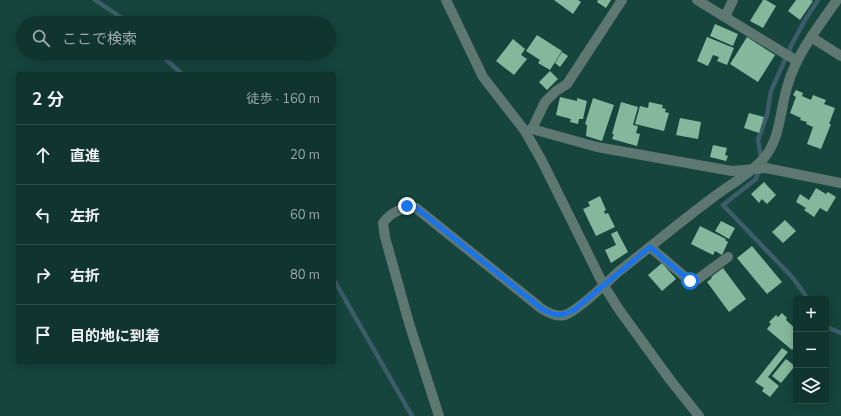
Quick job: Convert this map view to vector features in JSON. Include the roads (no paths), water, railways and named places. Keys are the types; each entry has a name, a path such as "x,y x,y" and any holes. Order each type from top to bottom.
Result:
{"street":[{"path":"446,0 483,77 528,130 604,286 620,311 671,381 699,416"},
{"path":"528,130 545,102 556,91 567,84 622,0"},
{"path":"696,0 797,61"},
{"path":"725,17 733,0"},
{"path":"439,416 409,323 385,237 382,223 388,216 407,206 416,208 542,309 554,315 565,314 574,310 604,286 618,272 712,198 751,170 764,158 771,147 778,130 788,83 797,61 811,37 837,0"},
{"path":"811,37 841,56"},
{"path":"528,130 597,146 732,171 766,168 841,182"},
{"path":"650,247 690,281 695,281 728,257"}],"waterway":[{"path":"95,0 119,16"},
{"path":"761,158 758,140 767,115 771,91 792,44 818,0"},
{"path":"167,60 180,72"},
{"path":"759,169 756,179 723,205 793,278 806,296"},
{"path":"336,283 412,416"},
{"path":"829,328 841,333"}]}
